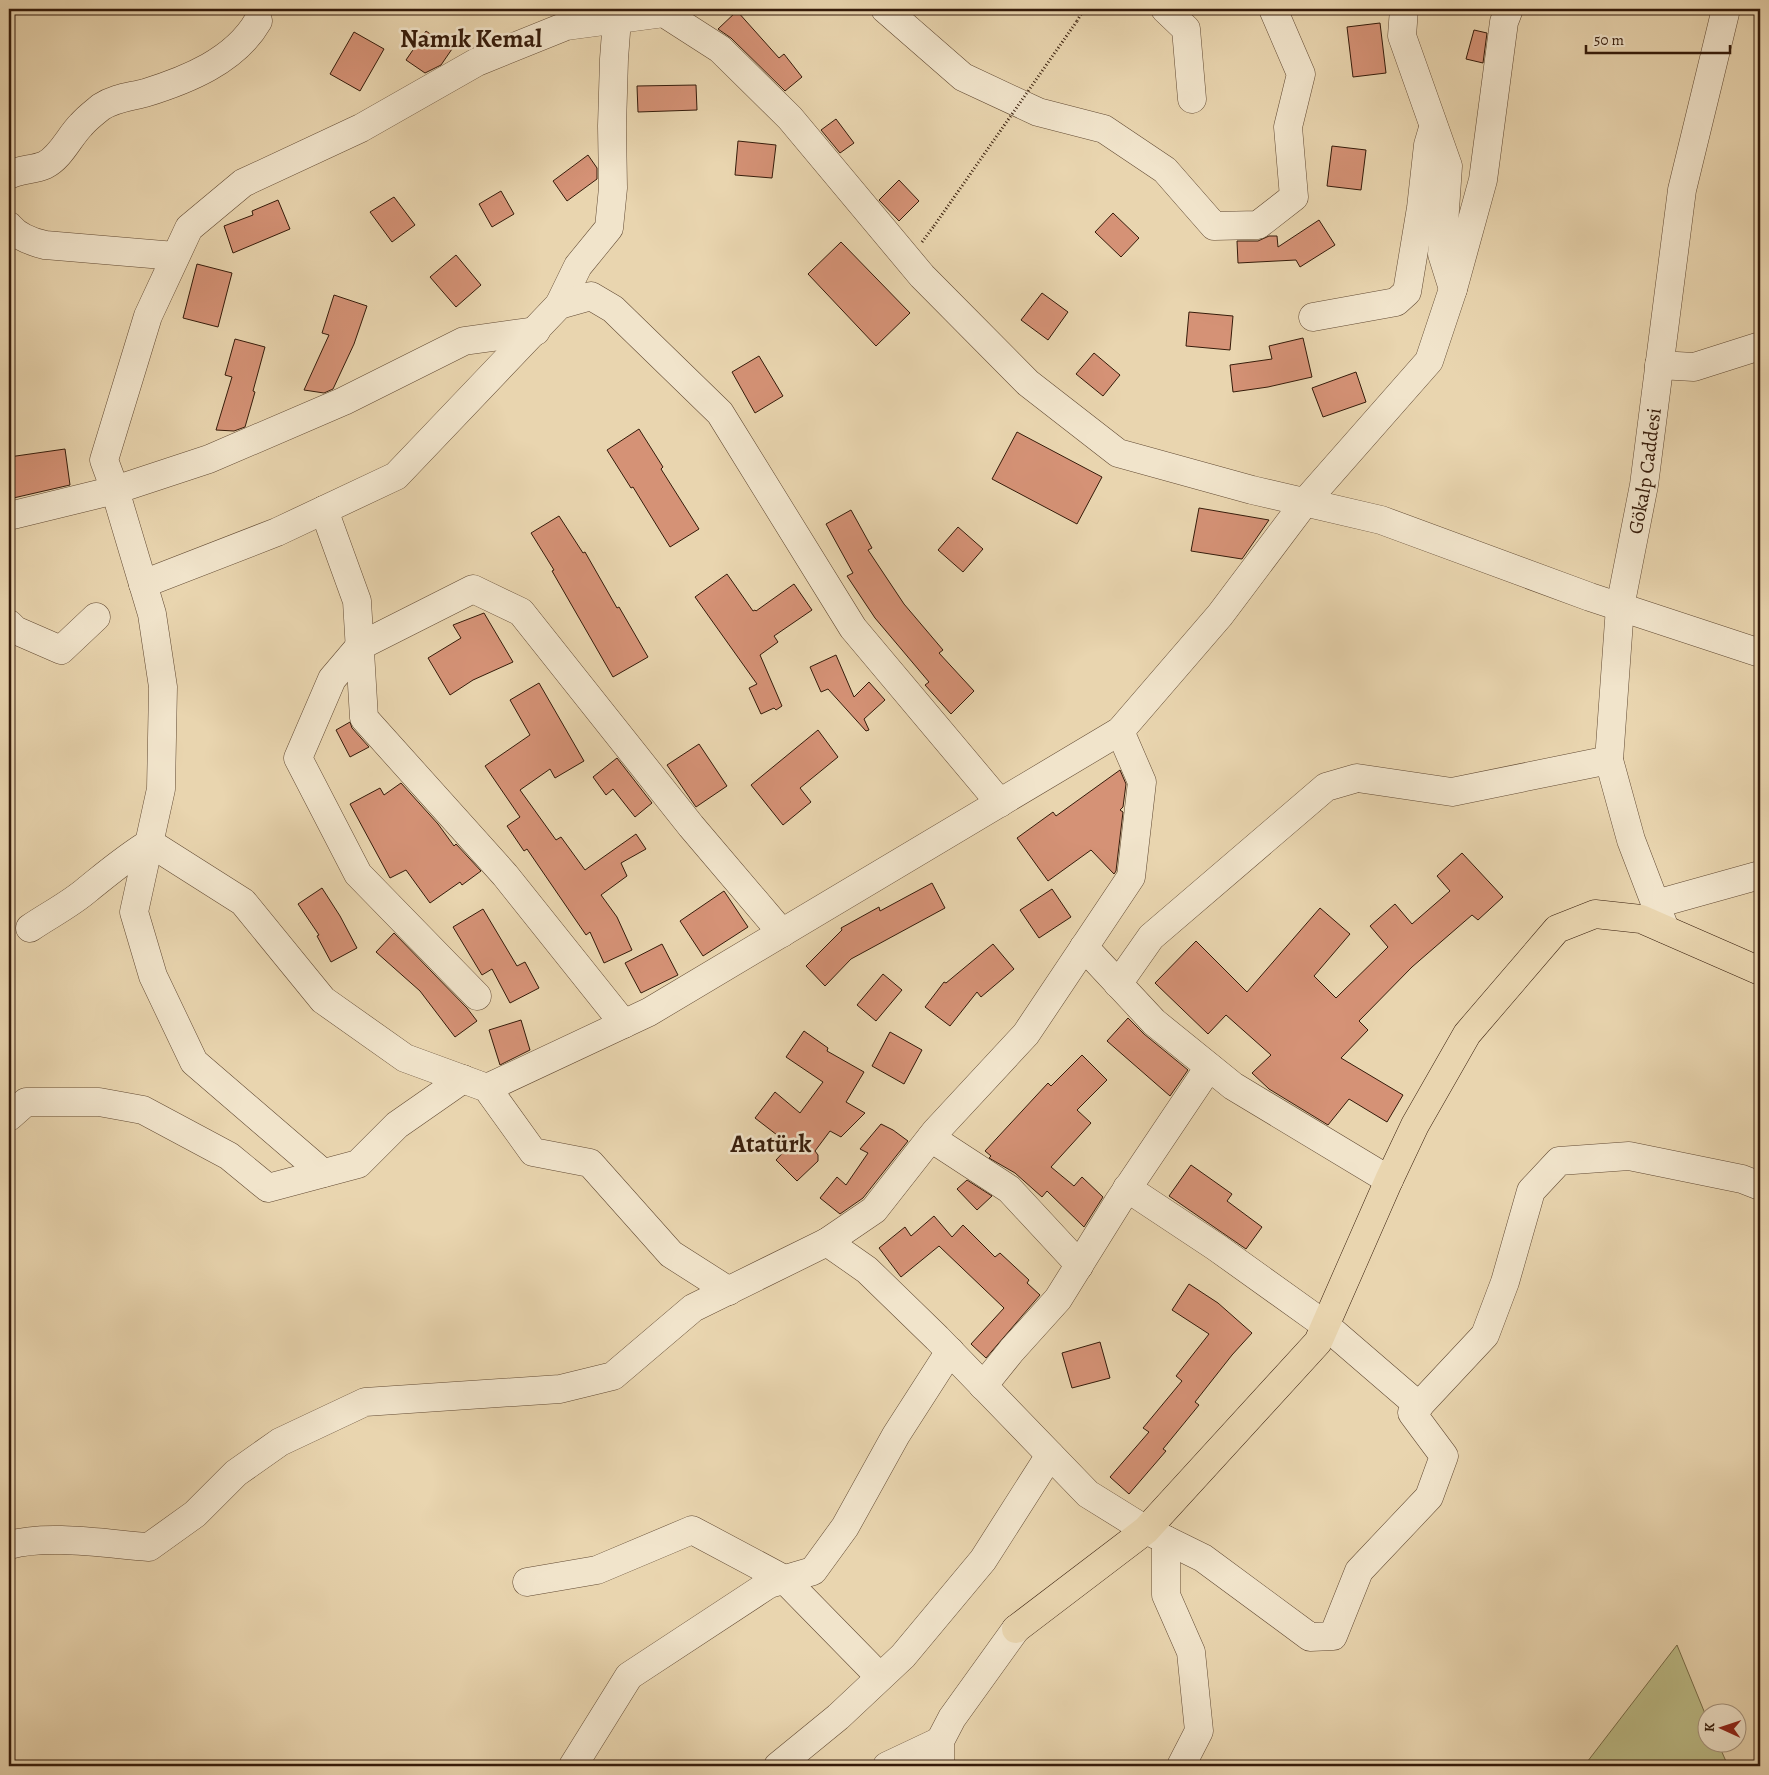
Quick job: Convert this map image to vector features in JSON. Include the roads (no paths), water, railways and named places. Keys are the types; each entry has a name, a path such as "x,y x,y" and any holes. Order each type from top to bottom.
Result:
{"main road":[{"path":"1016,1629 1156,1535 1318,1342 1415,1125 1467,1034 1557,929 1595,914 1641,919 1760,971"}],"street":[{"path":"885,9 963,77 1038,112 1104,129 1164,170 1214,226 1258,225 1294,197 1288,126 1301,74 1273,9"},
{"path":"1166,9 1186,29 1192,99"},
{"path":"1404,9 1402,36 1448,166 1442,254 1453,289"},
{"path":"9,1117 26,1102 99,1102 144,1110 229,1156 268,1188 358,1164 397,1125 475,1084 650,1012 1120,731 1220,615 1305,502 1429,361 1453,289 1483,180 1504,22 1509,9"},
{"name":"Gökalp Caddesi","path":"1666,929 1631,840 1610,760 1620,607 1644,485 1682,190 1726,9"},
{"path":"323,1173 194,1062 153,976 134,912 161,789 163,687 152,614 115,490 104,460 148,316 189,228 243,183 361,128 477,62 566,26 662,11 720,49 790,118 922,276 1028,383 1118,453 1252,490 1381,520 1590,598 1760,653"},
{"path":"143,584 277,532 396,476 559,305 578,266 609,228 613,188 613,69 617,19"},
{"path":"9,175 15,171 46,164 67,144 81,125 101,108 116,99 151,91 208,68 243,42 258,21"},
{"path":"1313,317 1396,302 1407,292 1421,208 1428,144 1434,127"},
{"path":"9,226 12,230 33,242 45,245 175,256"},
{"path":"559,305 591,296 613,309 720,413 853,628 1000,804"},
{"path":"9,516 115,490 209,459 344,400 464,341 536,331"},
{"path":"1659,365 1694,367 1760,346"},
{"path":"324,510 357,601 364,718 505,875 624,1024"},
{"path":"477,996 358,874 298,758 332,679 360,646 473,589 522,612 691,826 782,933"},
{"path":"9,624 16,630 61,650 96,617"},
{"path":"9,1545 21,1542 67,1541 149,1548 195,1514 236,1473 280,1442 365,1402 560,1389 613,1376 693,1308 827,1242 874,1210 931,1138 1026,1034 1131,877 1142,782 1120,731"},
{"path":"1118,984 1151,936 1326,787 1357,778 1452,792 1610,760"},
{"path":"30,928 87,890 104,874 150,843"},
{"path":"150,843 243,902 323,1000 405,1058 475,1084 533,1152 590,1163 671,1254 729,1291"},
{"path":"1656,904 1760,876"},
{"path":"1084,947 1154,1022 1233,1086 1389,1180"},
{"path":"983,1386 1012,1350 1058,1299 1127,1188 1209,1067"},
{"path":"931,1138 1009,1189 1079,1266"},
{"path":"827,1242 867,1270 950,1351 1088,1494 1156,1535 1203,1558 1310,1637 1333,1636 1359,1571 1429,1497 1444,1456 1412,1413 1485,1335 1505,1282 1531,1191 1559,1161 1629,1156 1742,1179 1760,1186"},
{"path":"1127,1188 1216,1247 1325,1325 1419,1406"},
{"path":"573,1766 629,1676 769,1584 813,1571 845,1527 896,1435 950,1351"},
{"path":"778,1766 838,1717 903,1656 983,1560 1050,1454"},
{"path":"527,1582 597,1570 692,1530 784,1579 880,1677"},
{"path":"1156,1535 1166,1595 1191,1652 1199,1732 1181,1766"},
{"path":"887,1766 940,1754 952,1718 1016,1629"}],"district":[{"name":"Namık Kemal","path":"471,38"},
{"name":"Atatürk","path":"771,1143"}]}
